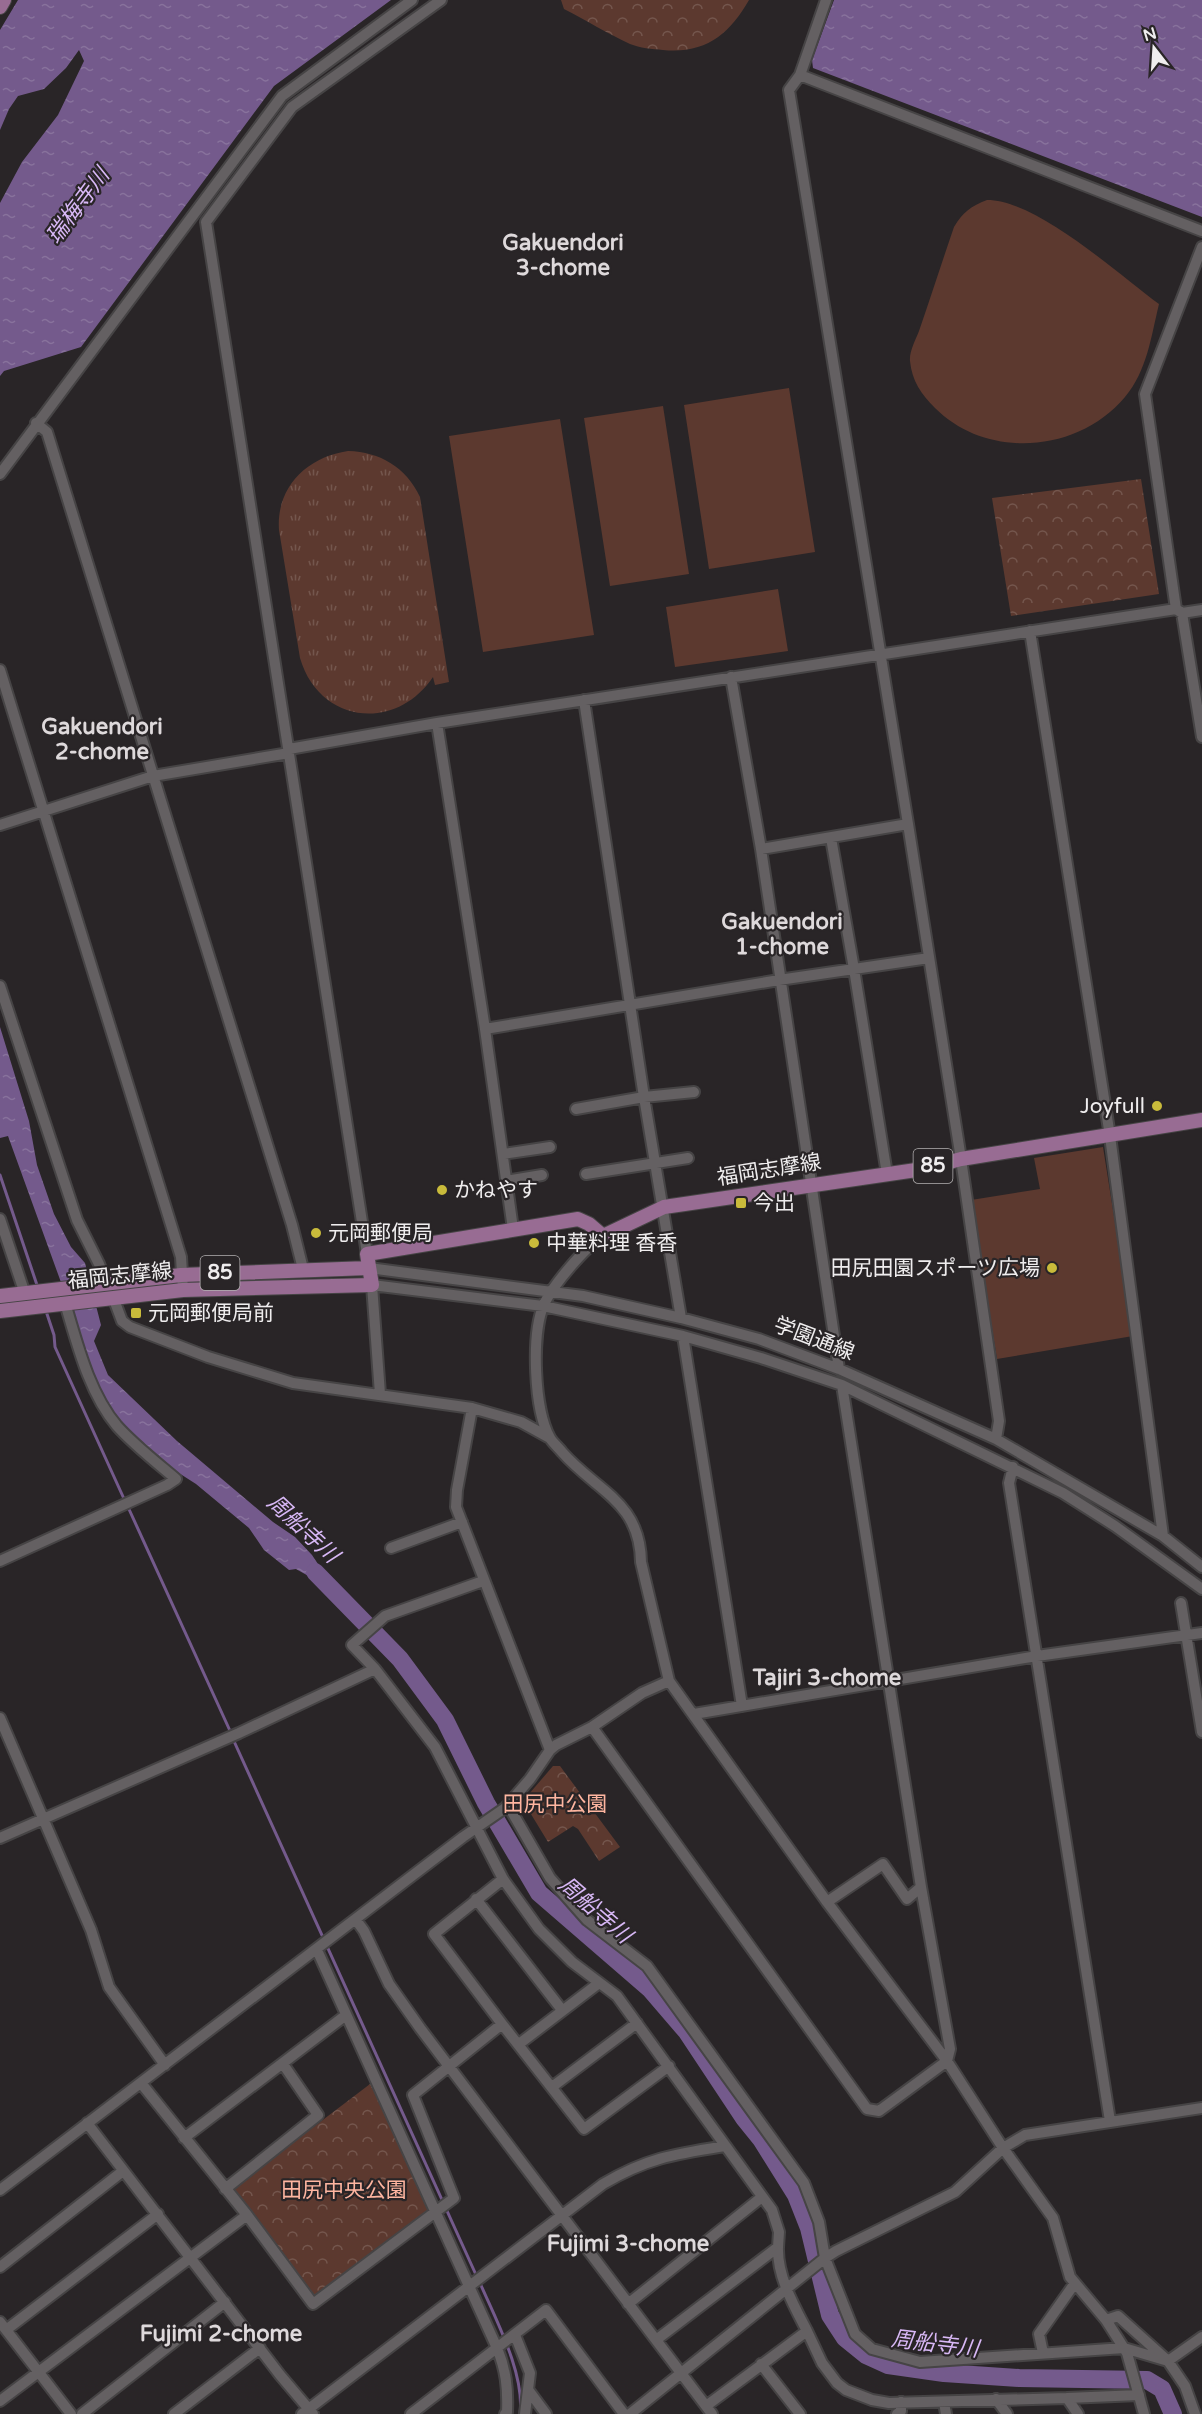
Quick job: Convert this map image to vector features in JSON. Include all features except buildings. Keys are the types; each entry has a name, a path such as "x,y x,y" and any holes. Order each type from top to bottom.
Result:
{"main road":[{"path":"0,7 4,0"},
{"name":"福岡志摩線","path":"0,1311 64,1303 107,1289 182,1275 303,1269 368,1261 513,1229 578,1219 589,1224 603,1236 664,1208 923,1169 961,1159 1202,1120"},
{"path":"368,1261 372,1285"},
{"name":"福岡志摩線","path":"107,1289 183,1290 372,1285"},
{"name":"85","path":"0,1296 107,1289"}],"street":[{"path":"0,474 282,96 412,0"},
{"path":"368,1261 207,222 292,107 441,0"},
{"path":"826,0 800,75 789,90 961,1159 999,1421 996,1440"},
{"path":"800,75 1202,231"},
{"path":"1202,247 1145,394 1179,611 1202,736"},
{"path":"36,423 47,432 292,1225 303,1269"},
{"path":"0,825 153,776 437,723 1030,631 1202,610"},
{"path":"1030,631 1110,1136 1163,1536"},
{"path":"0,670 181,1257 183,1290"},
{"path":"731,677 761,849 779,980 813,1184 840,1369"},
{"path":"584,700 655,1164 681,1318"},
{"path":"437,723 485,1029 513,1229"},
{"path":"761,849 908,824"},
{"path":"831,838 887,1174"},
{"path":"485,1029 779,980 929,958"},
{"path":"0,986 77,1220 99,1264 107,1289 122,1321 130,1327 208,1357 294,1383 472,1408 521,1422 550,1438 569,1460 612,1496 627,1514 638,1534 641,1562 669,1681 827,1902 947,2061 1003,2148 1053,2218 1070,2277 1106,2320 1125,2351 1144,2414"},
{"path":"576,1109 645,1097 694,1092"},
{"path":"502,1154 550,1147"},
{"path":"586,1174 688,1158"},
{"path":"506,1181 542,1175"},
{"path":"0,1219 25,1294"},
{"path":"550,1438 542,1410 536,1352 543,1306 551,1292 580,1257 603,1236"},
{"name":"学園通線","path":"368,1261 583,1296 681,1318 759,1339 840,1369 996,1440 1163,1536 1202,1567"},
{"path":"372,1285 380,1395"},
{"name":"学園通線","path":"372,1285 543,1306 683,1336 761,1358 842,1385 1063,1493 1115,1526 1202,1589"},
{"path":"0,1561 176,1479 116,1425 88,1370 64,1303"},
{"path":"683,1336 742,1706"},
{"path":"592,1727 867,2109 879,2111 947,2061 950,2049 921,1887 842,1385"},
{"path":"472,1408 456,1507 550,1750"},
{"path":"1013,1467 1009,1483 1110,2121"},
{"path":"391,1548 462,1522"},
{"path":"483,1581 385,1616 352,1645 375,1669 435,1748 503,1879 539,1929 556,1948 616,1995 772,2210 779,2232 777,2259 787,2288 826,2369 846,2390 872,2400 944,2402 1138,2393"},
{"path":"1181,1603 1202,1732"},
{"path":"694,1714 1037,1656 1202,1633"},
{"path":"0,1838 222,1741 375,1669"},
{"path":"0,2190 506,1807 530,1779 550,1750 592,1727 642,1694 669,1681"},
{"path":"0,1718 91,1930 109,1987 165,2066"},
{"path":"506,1807 550,1878 587,1920 647,1966 804,2183 819,2222 825,2259 855,2334 872,2349 920,2362 1043,2353 1125,2351 1168,2361 1202,2337"},
{"path":"827,1902 883,1864 907,1899 921,1887"},
{"path":"503,1879 434,1934 584,2128 669,2066"},
{"path":"476,1899 562,2010"},
{"path":"356,1920 364,1931 390,1984 449,2066 709,2410 761,2364 807,2331"},
{"path":"317,1950 506,2370 508,2392 505,2414"},
{"path":"519,2044 599,1983"},
{"path":"184,2138 346,2015"},
{"path":"552,2087 637,2023"},
{"path":"141,2083 247,2215 313,2304 454,2198 413,2095 502,2024"},
{"path":"225,2189 318,2115 283,2064"},
{"path":"630,2414 836,2251 955,2192 1003,2148 1025,2135 1202,2108"},
{"path":"87,2124 308,2412 603,2184 631,2168 675,2154 725,2146"},
{"path":"0,2266 123,2171"},
{"path":"628,2304 762,2198"},
{"path":"70,2414 3,2326 158,2214"},
{"path":"0,2401 247,2215"},
{"path":"656,2340 778,2247"},
{"path":"1043,2353 1039,2334 1075,2283"},
{"path":"82,2414 225,2302"},
{"path":"411,2414 546,2310 624,2414"},
{"path":"1106,2320 1118,2316 1168,2361 1185,2386 1195,2414"},
{"path":"515,2335 530,2373 525,2414"},
{"path":"174,2414 260,2348"},
{"path":"761,2364 800,2414"},
{"path":"529,2391 546,2414"},
{"path":"1067,2398 1078,2414"},
{"path":"996,2400 1007,2414"},
{"path":"897,2414 901,2411 901,2402"},
{"path":"944,2402 946,2414"}],"green space":[{"path":"561,0 749,0 733,23 714,40 691,49 663,50 630,44 564,9"},
{"path":"987,200 1007,203 1053,225 1159,304 1143,365 1125,397 1105,416 1083,430 1058,439 1032,443 1006,442 980,436 956,425 935,408 921,392 913,375 910,357 954,227 968,210"},
{"path":"789,388 815,552 709,569 684,405"},
{"path":"663,406 689,574 610,586 584,418"},
{"path":"560,419 594,635 483,652 449,436"},
{"path":"348,451 371,454 391,463 407,477 420,497 449,682 435,685 433,677 417,695 399,707 379,713 359,713 340,707 323,696 310,680 300,658 279,530 279,515 283,500 297,477 307,467 320,460"},
{"path":"1141,479 1159,594 1011,616 992,498"},
{"path":"778,589 788,651 675,667 666,607"},
{"name":"田尻田園スポーツ広場","path":"1103,1147 1133,1336 997,1359 971,1200 1040,1189 1034,1158"},
{"name":"田尻中公園","path":"553,1766 560,1766 620,1847 599,1861 578,1829 573,1826 548,1842 523,1801"},
{"name":"田尻中央公園","path":"374,2081 434,2210 314,2298 232,2189"}],"water":[{"name":"瑞梅寺川","path":"18,0 391,0 274,86 81,347 4,371 0,376 0,203 22,162 58,115 84,61 79,50 66,68 44,89 18,96 9,109 0,130 0,30"},
{"path":"834,0 1202,0 1202,217 813,68 812,60"},
{"path":"0,1027 29,1121 37,1165 54,1214 71,1247 85,1263 101,1325 94,1341 108,1375 177,1441 273,1522 295,1537 312,1555 332,1585 328,1594 312,1578 296,1569 289,1570 264,1550 249,1528 196,1484 142,1445 117,1420 100,1390 8,1136 0,1138"}],"waterway":[{"path":"0,1175 38,1288"},
{"path":"46,1311 54,1335 55,1347 125,1501"},
{"path":"128,1507 231,1733"},
{"name":"周船寺川","path":"315,1572 400,1659 445,1720 486,1803 539,1893 650,1989 687,2032 744,2118 761,2139 796,2195 809,2228 830,2315 845,2338 866,2355 888,2365 944,2373 1019,2378 1147,2380 1162,2389 1173,2414"},
{"path":"233,1739 477,2277"},
{"path":"480,2283 514,2365 520,2398 520,2414"}],"place":[{"name":"Joyfull","path":"1157,1106"},
{"name":"かねやす","path":"442,1190"},
{"name":"今出","path":"741,1203"},
{"name":"元岡郵便局","path":"316,1233"},
{"name":"中華料理 香香","path":"534,1243"},
{"name":"田尻田園スポーツ広場","path":"1052,1268"},
{"name":"元岡郵便局前","path":"136,1313"}],"district":[{"name":"Gakuendori 3-chome","path":"563,256"},
{"name":"Gakuendori 2-chome","path":"102,740"},
{"name":"Gakuendori 1-chome","path":"782,934"},
{"name":"Tajiri 3-chome","path":"827,1678"},
{"name":"Fujimi 3-chome","path":"628,2244"},
{"name":"Fujimi 2-chome","path":"221,2334"}]}
